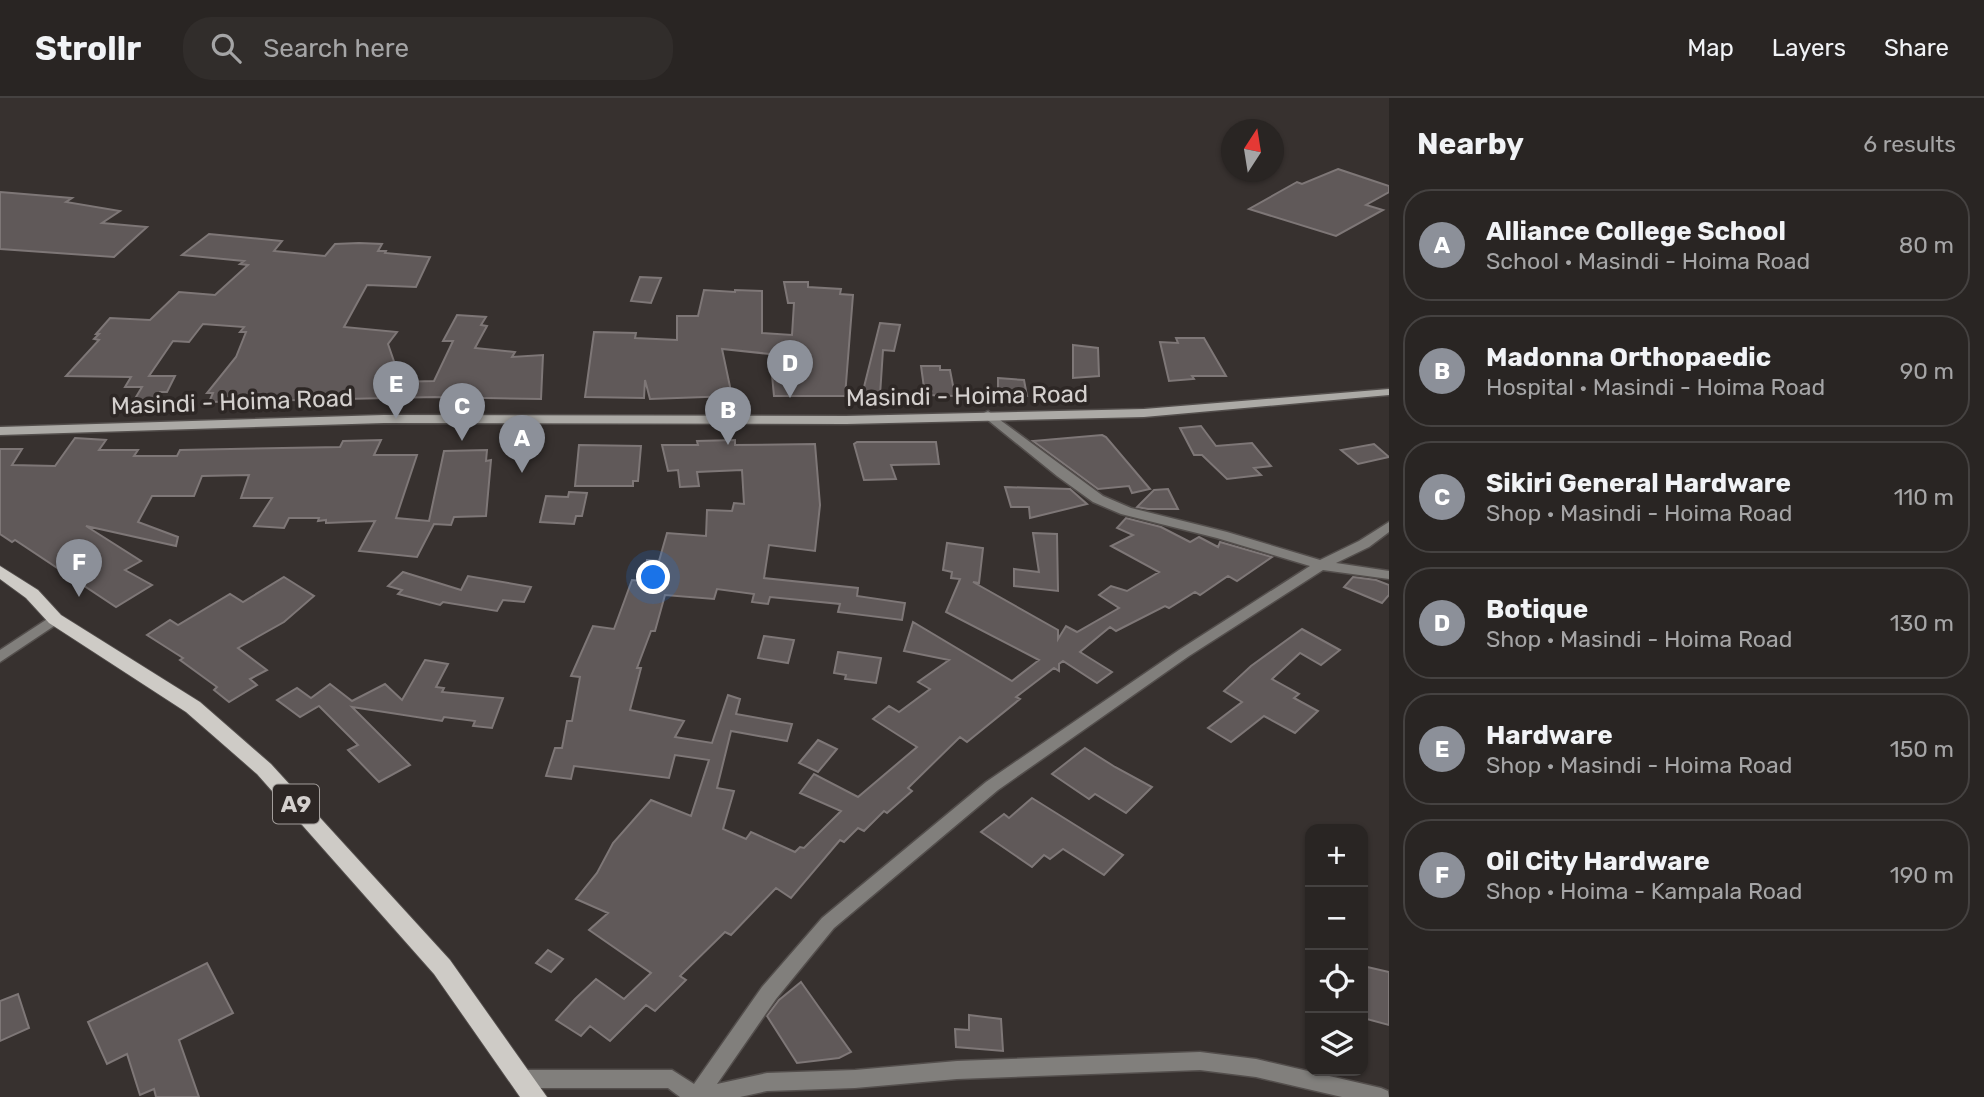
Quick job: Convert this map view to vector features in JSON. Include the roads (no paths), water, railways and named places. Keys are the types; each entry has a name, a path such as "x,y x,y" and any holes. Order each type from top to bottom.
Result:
{"main road":[{"name":"Masindi - Hoima Road","path":"0,431 384,419 846,420 988,415 1144,414 1389,392"},
{"name":"A9","path":"0,571 32,594 55,619 193,707 264,769 442,967 529,1088"}],"street":[{"path":"988,415 1098,499 1126,511 1222,534 1321,565 1389,575"},
{"path":"695,1097 769,993 828,923 992,786 1184,653 1321,565 1364,544 1389,526"},
{"path":"0,657 55,619"},
{"path":"529,1088 672,1079 695,1097 767,1082 855,1079 957,1070 1200,1061 1256,1068 1381,1097"}],"place":[{"name":"Botique","path":"790,398"},
{"name":"Hardware","path":"396,419"},
{"name":"Sikiri General Hardware","path":"462,441"},
{"name":"Madonna Orthopaedic","path":"728,445"},
{"name":"Alliance College School","path":"522,473"},
{"name":"Oil City Hardware","path":"79,597"}]}
